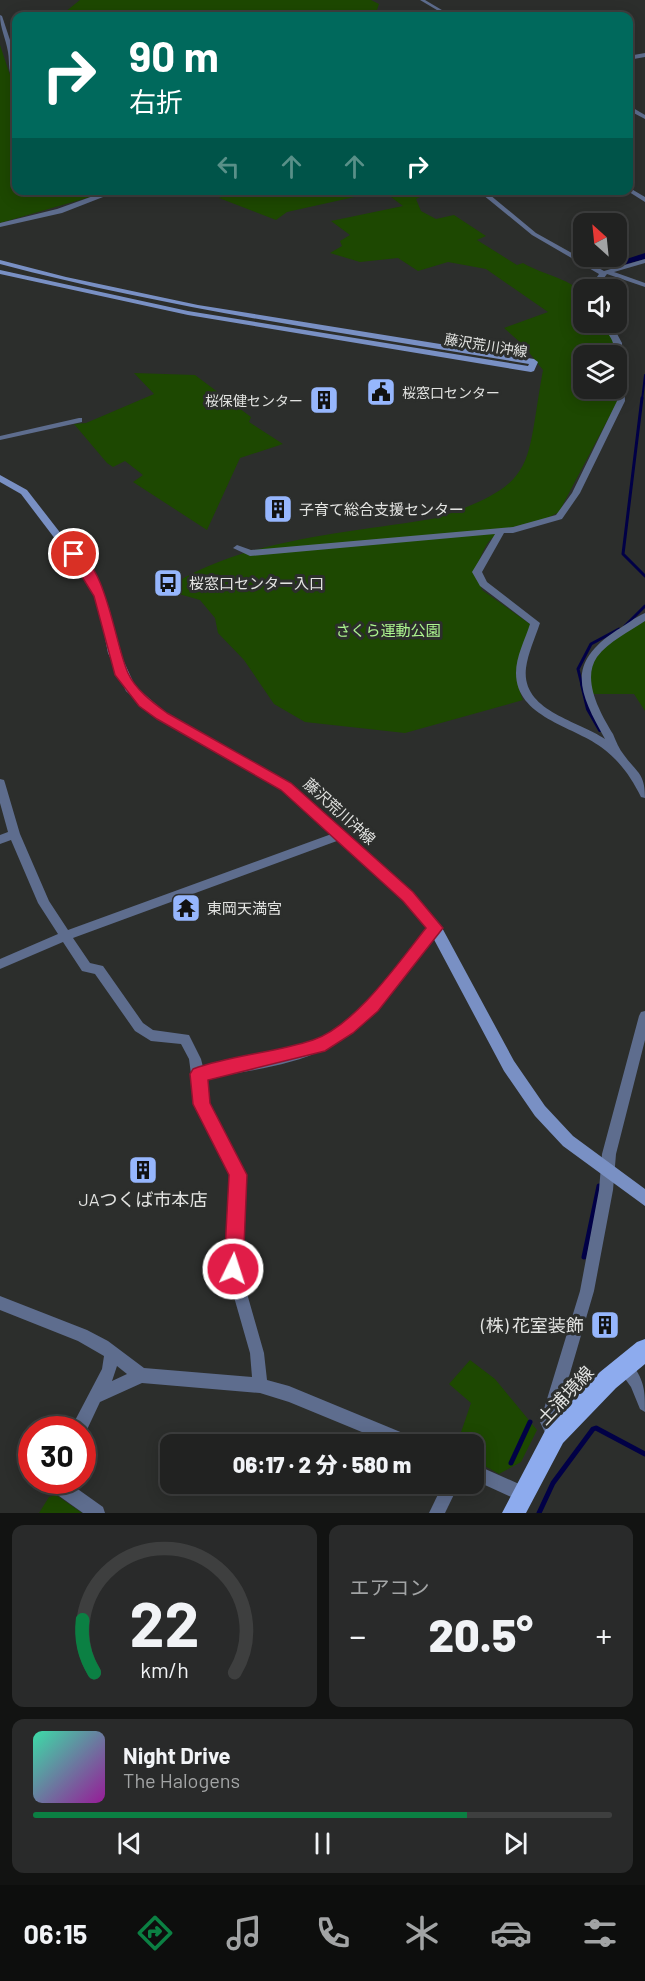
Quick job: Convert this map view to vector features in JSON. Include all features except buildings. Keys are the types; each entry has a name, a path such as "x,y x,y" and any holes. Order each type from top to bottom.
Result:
{"main road":[{"name":"藤沢荒川沖線","path":"0,262 164,300 534,362 531,369 188,313 0,272"},
{"name":"藤沢荒川沖線","path":"0,478 24,492 87,571 102,602 122,675 144,703 162,716 286,786 408,897 435,928 523,1089 553,1127 608,1172 645,1198"},
{"name":"土浦境線","path":"518,1503 555,1436 624,1366 645,1350"}],"street":[{"path":"422,0 443,12"},
{"path":"0,16 11,52 12,71"},
{"path":"0,225 59,211 104,195"},
{"path":"486,195 534,234 605,272 645,285"},
{"path":"600,279 605,272 645,261"},
{"path":"237,548 249,553 513,530 559,517 576,493 621,401 618,343 609,333"},
{"path":"0,438 79,420"},
{"path":"502,530 477,572 483,584 535,623 521,673 528,698 550,717 590,735 619,757 639,780 645,794"},
{"path":"619,757 584,678 589,660 602,645 627,631 645,616"},
{"path":"0,783 14,834 44,903 86,967 99,970 139,1028 151,1035 185,1039 195,1059 202,1104 238,1175 233,1269 257,1353 260,1385"},
{"path":"0,840 14,834"},
{"path":"0,964 66,936 341,835"},
{"path":"199,1074 319,1046 347,1028 372,1006 435,928"},
{"path":"555,1436 549,1422 586,1291 608,1172 609,1154 639,1061 645,1016"},
{"path":"0,1304 82,1335 112,1353 141,1376"},
{"path":"85,1416 109,1371 112,1353"},
{"path":"624,1366 636,1382 645,1404"},
{"path":"95,1397 141,1376 260,1385 290,1394 385,1434"},
{"path":"484,1479 518,1503"},
{"path":"71,1494 97,1513"},
{"path":"437,1513 446,1494"}],"green space":[{"path":"80,0 371,0 379,4 376,12 65,12"},
{"path":"0,45 12,81 12,195 97,195 0,223"},
{"name":"さくら運動公園","path":"226,195 364,195 287,212 276,220 219,198"},
{"name":"さくら運動公園","path":"388,195 424,195 416,199 421,211 436,219 454,215 486,236 477,240 517,265 523,263 573,286 573,333 607,333 613,338 614,345 573,345 573,399 617,399 617,402 559,512 499,533 484,549 475,569 482,590 530,624 518,669 519,688 523,700 405,733 305,722 274,704 244,660 218,633 215,618 200,600 165,590 225,559 260,549 295,540 437,518 494,494 511,481 522,467 529,450 543,370 523,345 504,328 548,312 486,269 448,262 418,271 398,258 360,262 330,253 342,246 340,241 350,235 331,221 403,206"},
{"path":"134,373 195,375 251,417 249,422 283,444 240,458 207,530 133,482 143,475 125,461 113,467 107,463 74,424 86,423 154,394"},
{"path":"645,618 645,711 634,694 593,694 590,679 591,666 603,648"},
{"path":"470,1360 495,1379 537,1430 521,1462 499,1474 484,1466 484,1434 460,1434 471,1403 449,1384"},
{"path":"55,1495 82,1513 39,1513 49,1497"}],"waterway":[{"path":"627,261 645,256"},
{"path":"642,400 645,375"},
{"path":"642,398 623,554 645,576"},
{"path":"625,626 645,606"},
{"path":"582,685 578,669 591,644 619,629"},
{"path":"582,684 588,709 600,730"},
{"path":"584,1257 599,1186"},
{"path":"511,1463 530,1422"},
{"path":"539,1513 553,1483 593,1429 596,1428 645,1454"}],"place":[{"name":"桜窓口センター","path":"381,392"},
{"name":"桜保健センター","path":"324,400"},
{"name":"子育て総合支援センター","path":"278,509"},
{"name":"桜窓口センター入口","path":"168,583"},
{"name":"東岡天満宮","path":"186,908"},
{"name":"JAつくば市本店","path":"143,1170"},
{"name":"(株) 花室装飾","path":"605,1325"}],"route":[{"path":"74,554 87,571 100,596 110,639 122,675 144,703 162,716 286,786 408,897 435,928 372,1006 347,1028 319,1046 199,1074 202,1104 236,1166 238,1175 233,1269"}]}
